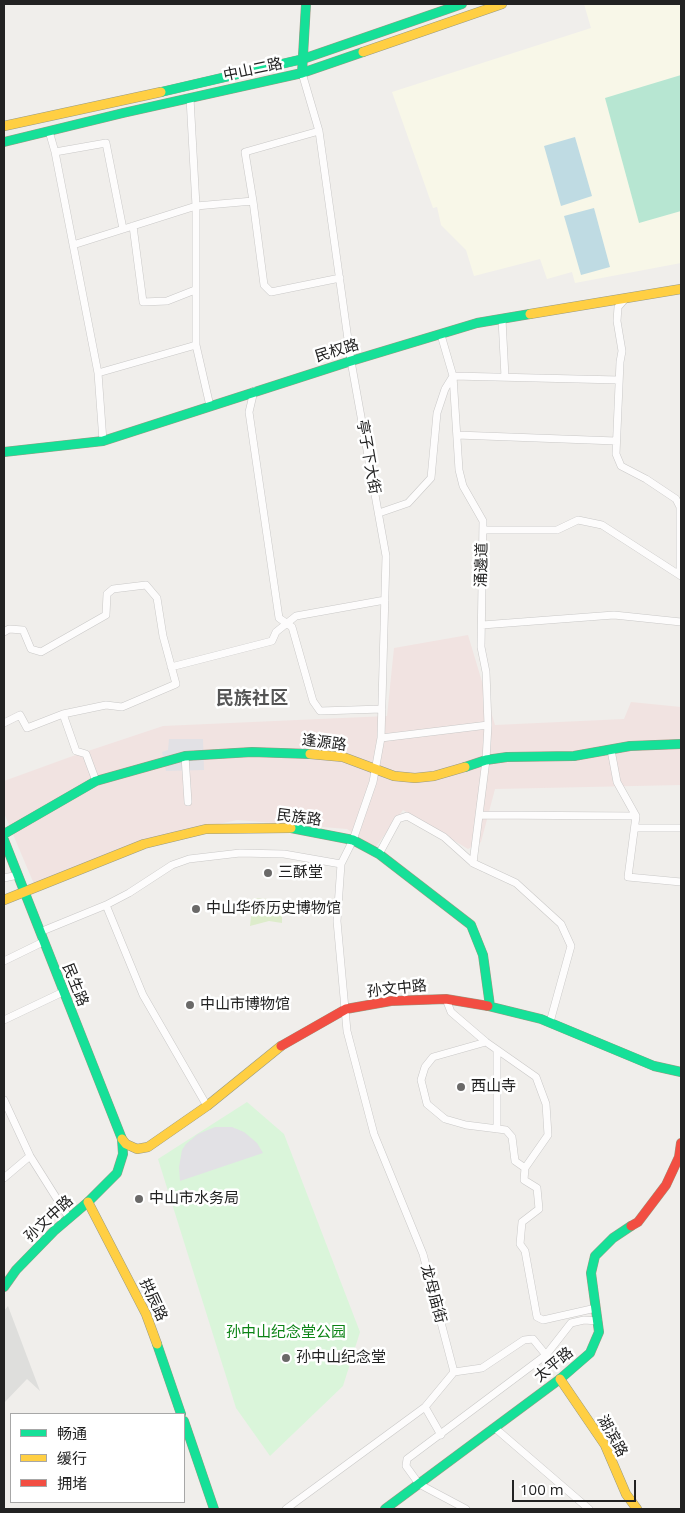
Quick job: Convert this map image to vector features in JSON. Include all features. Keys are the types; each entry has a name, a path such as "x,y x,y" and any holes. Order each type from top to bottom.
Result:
{"street":[{"path":"302,74 306,4"},
{"name":"中山二路","path":"4,126 237,75 303,58 462,4"},
{"name":"中山二路","path":"4,142 190,98 302,74 502,4"},
{"name":"亭子下大街","path":"302,74 319,131 351,361 386,556 381,738 376,768 353,840 341,864"},
{"path":"190,98 196,206 196,345 210,406"},
{"path":"49,131 55,152 98,373 103,441"},
{"path":"319,131 244,152 253,201 264,285 271,292 340,278"},
{"path":"55,152 106,143 123,229"},
{"path":"73,245 196,206 253,201"},
{"path":"133,226 143,302 167,301 195,290"},
{"name":"民权路","path":"4,452 103,441 254,391 477,323 681,289"},
{"path":"626,298 618,307 616,321 622,351 616,454 621,466 646,479 676,499 680,507 681,576"},
{"path":"502,318 506,377"},
{"name":"涌邊道","path":"441,335 452,376 459,470 463,486 483,521 482,647 486,672 488,725 486,760 473,863"},
{"path":"98,373 196,345"},
{"path":"378,513 408,503 430,478 437,413 445,389 452,376 619,380"},
{"path":"254,391 249,412 279,618 292,627 313,701 320,711 382,709"},
{"path":"457,435 616,441"},
{"path":"483,530 557,530 578,520 602,525 681,576"},
{"path":"4,632 9,629 23,630 31,649 41,652 106,614 107,594 113,589 146,585 157,598 163,636 176,684 122,707 106,705 63,714 27,728 20,714 4,723"},
{"path":"171,667 272,641 276,632 296,616 385,600"},
{"path":"482,625 614,616 681,622"},
{"path":"63,714 76,751 86,754 96,781"},
{"path":"381,738 488,725"},
{"name":"逢源路","path":"4,834 96,781 185,756 252,752 343,757 394,776 414,778 434,776 486,760 507,757 574,756 652,744 681,744"},
{"path":"611,750 617,782 636,816 628,877 681,882"},
{"path":"185,756 188,802"},
{"path":"480,815 636,816"},
{"path":"378,854 398,819 407,816 444,837 473,863 516,884 561,924 571,946 550,1022"},
{"name":"民族路","path":"4,900 144,844 206,828 293,828 353,840 378,854 471,925 483,955 490,1006"},
{"path":"635,828 681,828"},
{"name":"民生路","path":"4,840 122,1139"},
{"path":"40,932 106,905 129,893 172,865 190,859 240,853 284,854 341,864"},
{"name":"龙母庙街","path":"341,864 337,920 347,1032 374,1134 423,1254 454,1372"},
{"path":"4,878 18,875"},
{"path":"106,905 143,995 206,1106"},
{"path":"4,961 43,942"},
{"path":"4,1020 63,992"},
{"path":"446,999 451,1012 486,1042 536,1077 546,1104 548,1135 525,1168 524,1180 537,1188 539,1209 522,1222 520,1244 525,1251 537,1317 543,1320 596,1308"},
{"name":"孙文中路","path":"122,1139 126,1144 137,1149 148,1147 206,1106 282,1045 346,1009 391,1001 446,999 490,1006 542,1019 654,1066 681,1072"},
{"path":"486,1042 433,1057 425,1067 421,1080 427,1104 445,1119 466,1125 506,1130 512,1137 515,1161 525,1168"},
{"path":"497,1050 497,1129"},
{"path":"4,1100 30,1156 69,1218"},
{"name":"孙文中路","path":"4,1287 16,1270 117,1173 123,1154 122,1139"},
{"name":"太平路","path":"385,1509 560,1379 590,1353 599,1332 591,1273 595,1256 613,1238 638,1222 666,1185 679,1157 681,1143"},
{"path":"4,1178 30,1156"},
{"name":"拱辰路","path":"88,1202 146,1314 181,1413"},
{"path":"466,1509 420,1484 406,1466 407,1459 546,1355 571,1323 584,1320 598,1321"},
{"path":"286,1509 425,1407 454,1372 482,1368 524,1340 533,1339 546,1355"},
{"name":"湖滨路","path":"560,1379 605,1445 626,1494 637,1509"},
{"path":"425,1407 441,1435"},
{"path":"185,1424 214,1509"},
{"path":"495,1428 589,1509"}],"shaded area":[{"path":"584,4 681,4 681,263 575,283 572,272 547,279 540,259 474,276 466,250 441,225 437,207 433,208 392,92 591,28"},
{"path":"468,635 495,725 624,719 631,702 681,707 681,785 495,789 481,842 468,849 403,810 375,848 347,829 237,820 146,840 34,884 4,813 4,781 163,726 387,716 394,648"},
{"path":"169,739 203,739 204,770 166,771 162,752 168,750"},
{"path":"215,1127 232,1127 244,1132 257,1143 263,1153 180,1181 179,1167 182,1150 198,1134"},
{"path":"8,1306 40,1391 27,1379 4,1403 4,1311"}],"green space":[{"path":"681,75 681,211 639,223 605,98"},
{"path":"253,898 282,900 282,923 269,921 250,926"},
{"name":"孙中山纪念堂公园","path":"247,1102 284,1134 360,1332 343,1386 270,1456 236,1408 158,1159"}],"water":[{"path":"575,137 592,196 561,206 544,146"},
{"path":"594,208 610,267 581,275 564,216"}],"traffic: fast":[{"path":"302,73 306,4"},
{"path":"161,92 303,59 462,4"},
{"path":"4,142 302,73 363,52"},
{"path":"4,452 103,441 351,361 477,323 530,314"},
{"path":"465,767 486,760 507,757 574,756 630,746 681,744"},
{"path":"4,834 96,781 185,756 252,752 310,754"},
{"path":"291,828 353,840 379,854 471,925 483,955 490,1006"},
{"path":"4,840 122,1139 123,1154 117,1173 88,1202 54,1231 16,1270 4,1287"},
{"path":"488,1006 541,1019 654,1066 681,1072"},
{"path":"385,1509 560,1379 590,1353 599,1332 591,1273 595,1256 613,1238 631,1226"},
{"path":"157,1344 181,1413"},
{"path":"185,1424 214,1509"}],"traffic: slow":[{"path":"363,52 502,4"},
{"path":"4,126 161,92"},
{"path":"530,314 681,289"},
{"path":"310,754 343,757 394,776 415,778 434,776 465,767"},
{"path":"4,900 144,844 206,829 291,828"},
{"path":"122,1139 126,1144 137,1149 148,1147 207,1106 281,1046"},
{"path":"88,1202 146,1314 157,1344"},
{"path":"560,1379 605,1445 626,1494 637,1509"}],"traffic: jam":[{"path":"281,1046 346,1009 391,1001 446,999 488,1006"},
{"path":"631,1226 638,1222 666,1185 679,1157 681,1143"}],"place":[{"name":"三酥堂","path":"268,873"},
{"name":"中山华侨历史博物馆","path":"196,909"},
{"name":"中山市博物馆","path":"190,1005"},
{"name":"西山寺","path":"461,1087"},
{"name":"中山市水务局","path":"139,1199"},
{"name":"孙中山纪念堂","path":"286,1358"}],"district":[{"name":"民族社区","path":"252,699"}]}
